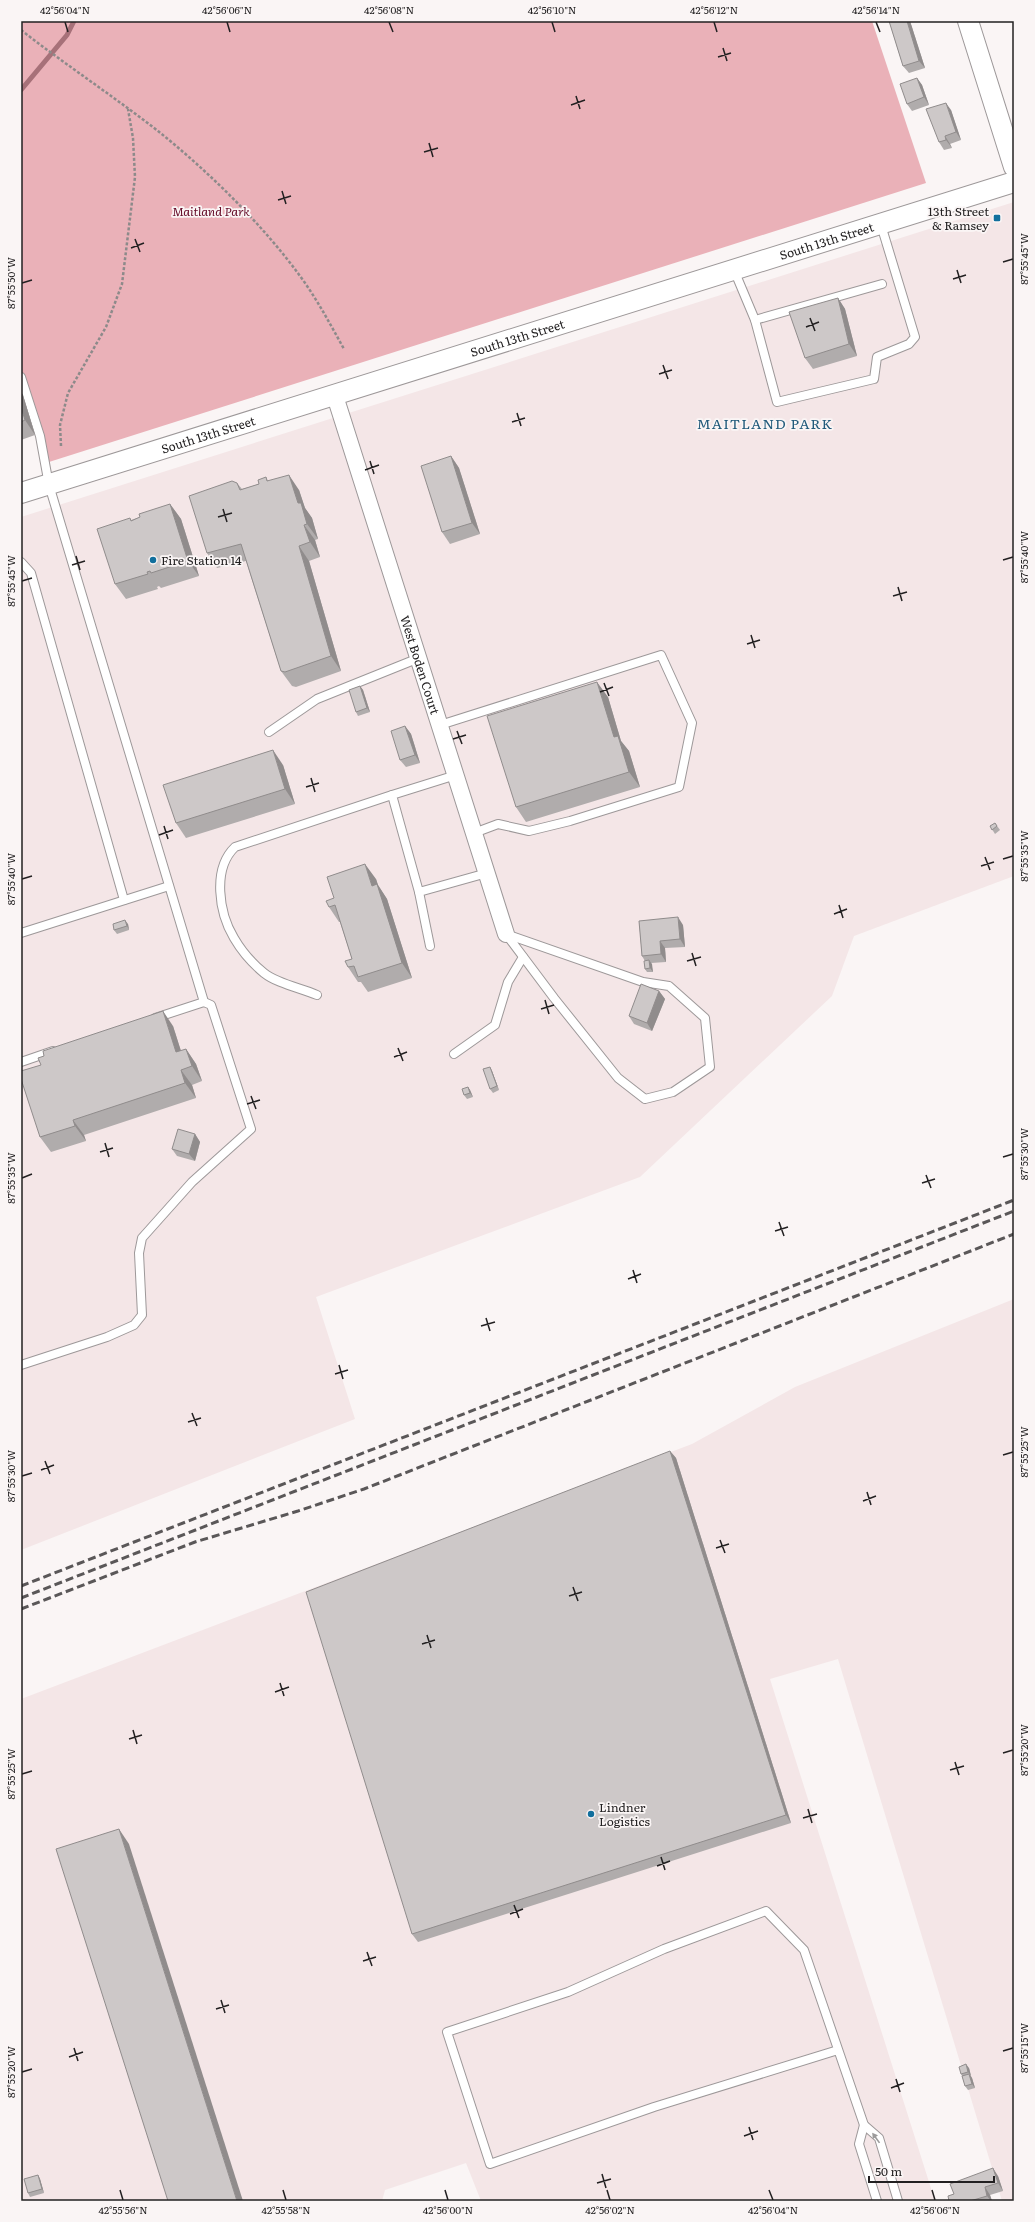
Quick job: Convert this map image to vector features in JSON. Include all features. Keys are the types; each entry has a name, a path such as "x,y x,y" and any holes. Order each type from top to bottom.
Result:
{"street":[{"path":"968,21 1014,167"},
{"name":"South 13th Street","path":"21,493 881,225 1014,182"},
{"name":"West Boden Court","path":"335,396 506,934"}],"lane":[{"path":"734,270 755,320 777,402 874,379 877,357 909,344 916,337 881,225"},
{"path":"755,320 882,284"},
{"path":"21,377 40,436 49,484 204,1002"},
{"path":"21,562 31,573 124,900"},
{"path":"440,725 661,655 692,723 679,787 570,821 530,831 498,824 474,833"},
{"path":"269,732 317,699 419,658"},
{"path":"317,995 265,973 234,938 223,910 220,892 222,872 228,853 234,847 392,795 456,776"},
{"path":"392,795 419,892 430,946"},
{"path":"419,892 487,873"},
{"path":"21,933 169,886"},
{"path":"506,934 644,982 669,986 705,1018 710,1067 674,1092 645,1099 618,1078 506,934"},
{"path":"454,1054 495,1025 508,982 524,957"},
{"path":"21,1365 108,1337 134,1325 142,1315 139,1253 142,1238 192,1182 251,1129 211,1005 204,1002 146,1021"},
{"path":"21,1062 64,1048"},
{"path":"838,2050 654,2107 490,2164 447,2032 568,1992 664,1949 766,1911 804,1950 864,2125 879,2138 898,2201"},
{"path":"864,2125 859,2144 877,2201"}],"path":[{"path":"21,30 128,109 195,163 256,223 300,276 325,313 344,349"},
{"path":"61,446 60,425 68,393 106,327 122,284 135,177 133,138 128,109"}],"shaded area":[{"path":"1014,202 1014,876 854,936 832,996 640,1177 316,1297 355,1419 21,1550 21,517"},
{"path":"1014,1299 1014,2201 1002,2201 838,1659 770,1679 935,2201 481,2201 466,2163 385,2190 382,2201 21,2201 21,1699 692,1444 795,1387"}],"green space":[{"name":"Maitland Park","path":"21,21 872,21 926,183 49,462 21,373"}],"building":[{"path":"889,21 907,21 919,61 903,66"},
{"path":"917,78 924,97 907,104 900,84"},
{"path":"946,103 956,132 945,136 946,140 939,142 926,109"},
{"path":"838,298 849,344 805,358 789,312"},
{"path":"21,407 25,420 21,422"},
{"path":"451,456 472,523 442,532 421,466"},
{"path":"289,475 298,503 301,503 307,524 304,525 310,542 299,546 331,656 285,672 281,671 241,544 207,553 189,496 232,481 237,483 240,490 259,484 258,480 266,477 267,481"},
{"name":"Fire Station 14","path":"170,504 188,561 151,573 150,571 147,572 148,574 115,584 97,529 130,518 131,521 140,517 139,514"},
{"path":"597,682 614,737 618,736 629,772 516,807 487,716"},
{"path":"360,686 367,708 356,712 349,690"},
{"path":"405,726 415,755 400,760 391,731"},
{"path":"273,750 285,789 176,823 163,785"},
{"path":"995,823 997,826 992,830 990,826"},
{"path":"365,864 372,886 377,884 402,963 358,977 354,966 348,967 345,961 352,959 335,905 329,907 326,901 334,898 327,877"},
{"path":"678,917 680,939 660,941 661,954 642,956 639,921"},
{"path":"125,920 127,926 114,930 113,924"},
{"path":"649,960 650,968 645,969 644,961"},
{"path":"641,984 659,991 647,1023 629,1016"},
{"path":"163,1011 176,1052 186,1049 192,1066 181,1070 185,1083 73,1120 75,1126 40,1137 21,1079 21,1071 41,1065 38,1058 44,1056 43,1051"},
{"path":"490,1067 497,1086 490,1089 483,1069"},
{"path":"468,1087 470,1093 464,1095 462,1089"},
{"path":"178,1129 195,1134 189,1154 172,1149"},
{"path":"670,1451 786,1815 412,1934 306,1592"},
{"path":"119,1829 237,2201 168,2201 56,1849"},
{"path":"966,2064 968,2072 961,2074 959,2067"},
{"path":"969,2074 972,2084 965,2086 962,2076"},
{"path":"993,2168 998,2183 985,2187 987,2196 970,2201 949,2201 948,2196 954,2194 950,2184"},
{"path":"38,2175 42,2189 28,2193 24,2179"}],"waterway":[{"path":"21,90 67,35 74,21"}],"railway":[{"path":"21,1586 1014,1200"},
{"path":"21,1598 1014,1211"},
{"path":"21,1609 195,1542 298,1511 364,1489 1014,1234"}],"place":[{"name":"13th Street & Ramsey","path":"997,218"},
{"name":"Fire Station 14","path":"153,560"},
{"name":"Lindner Logistics","path":"591,1814"}],"district":[{"name":"MAITLAND PARK","path":"765,423"}]}
